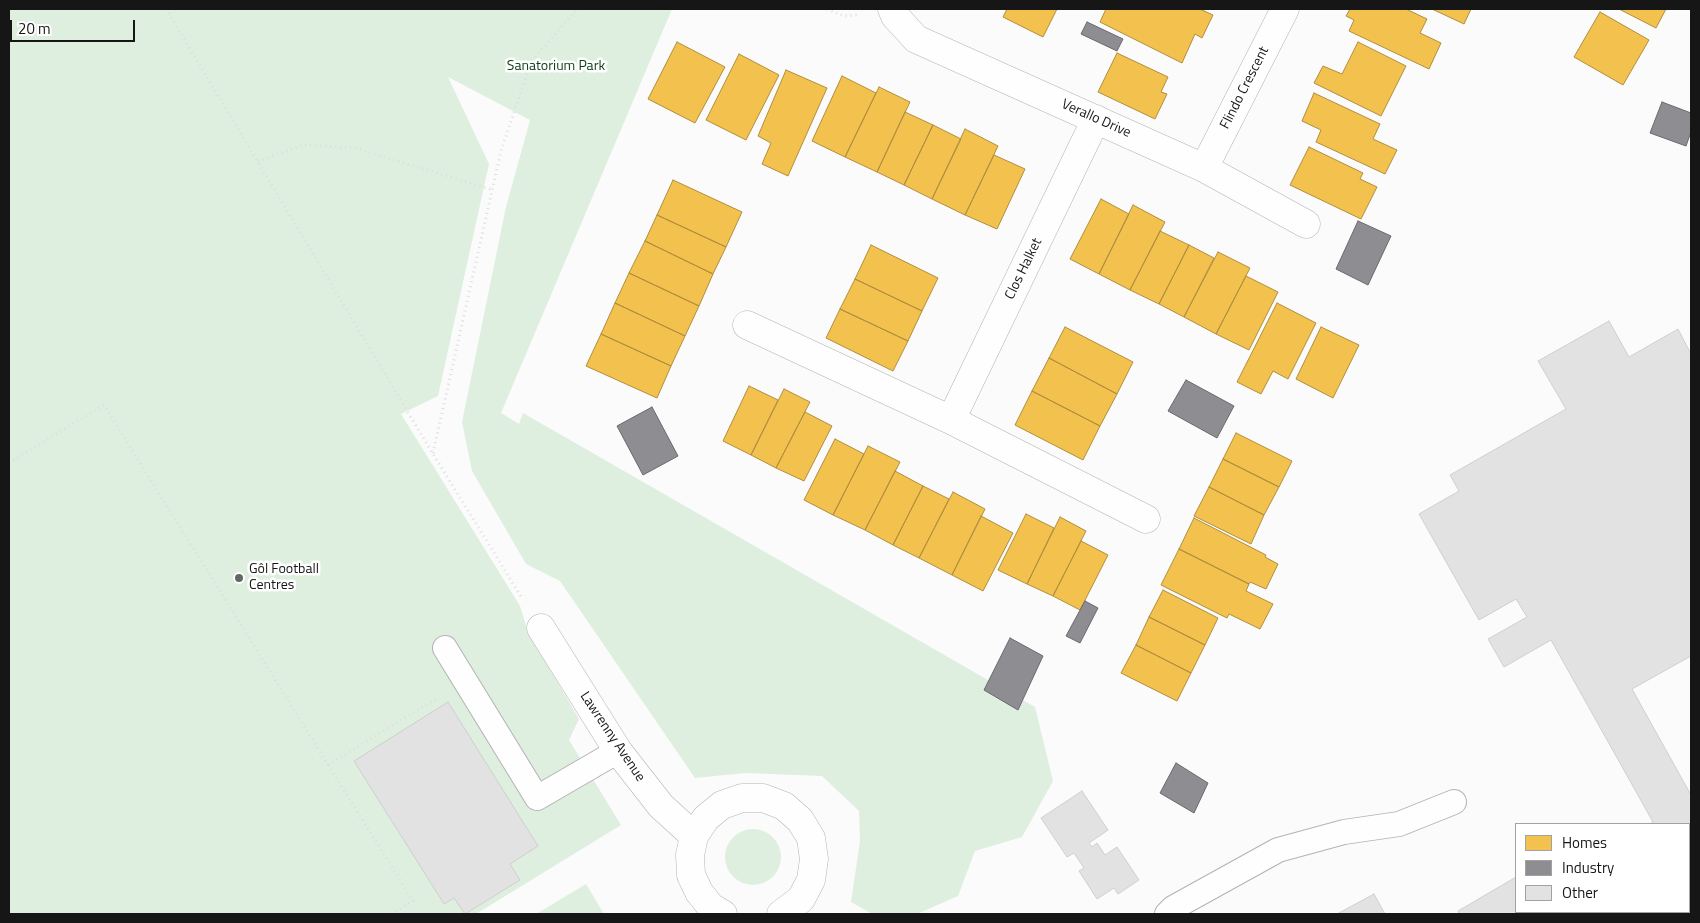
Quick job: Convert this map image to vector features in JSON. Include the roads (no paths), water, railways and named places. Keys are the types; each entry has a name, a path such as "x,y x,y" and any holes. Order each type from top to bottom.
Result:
{"street":[{"name":"Verallo Drive","path":"892,9 895,16 916,39 1204,168 1306,224"},
{"name":"Flindo Crescent","path":"1204,168 1285,9"},
{"name":"Clos Halket","path":"951,420 1096,119"},
{"path":"747,325 951,420 1146,520"},
{"name":"Lawrenny Avenue","path":"541,628 618,751 661,806 694,836"},
{"path":"723,914 711,908 699,892 691,874 690,855 694,836 706,818 722,805 742,798 764,798 784,806 800,820 810,838 814,859 811,880 801,898 784,914"}],"lane":[{"path":"445,648 537,798 618,751"},
{"path":"1167,914 1174,908 1278,850 1344,832 1399,824 1454,802"}],"place":[{"name":"Gôl Football Centres","path":"239,578"}],"park label":[{"name":"Sanatorium Park","path":"556,67"}]}
